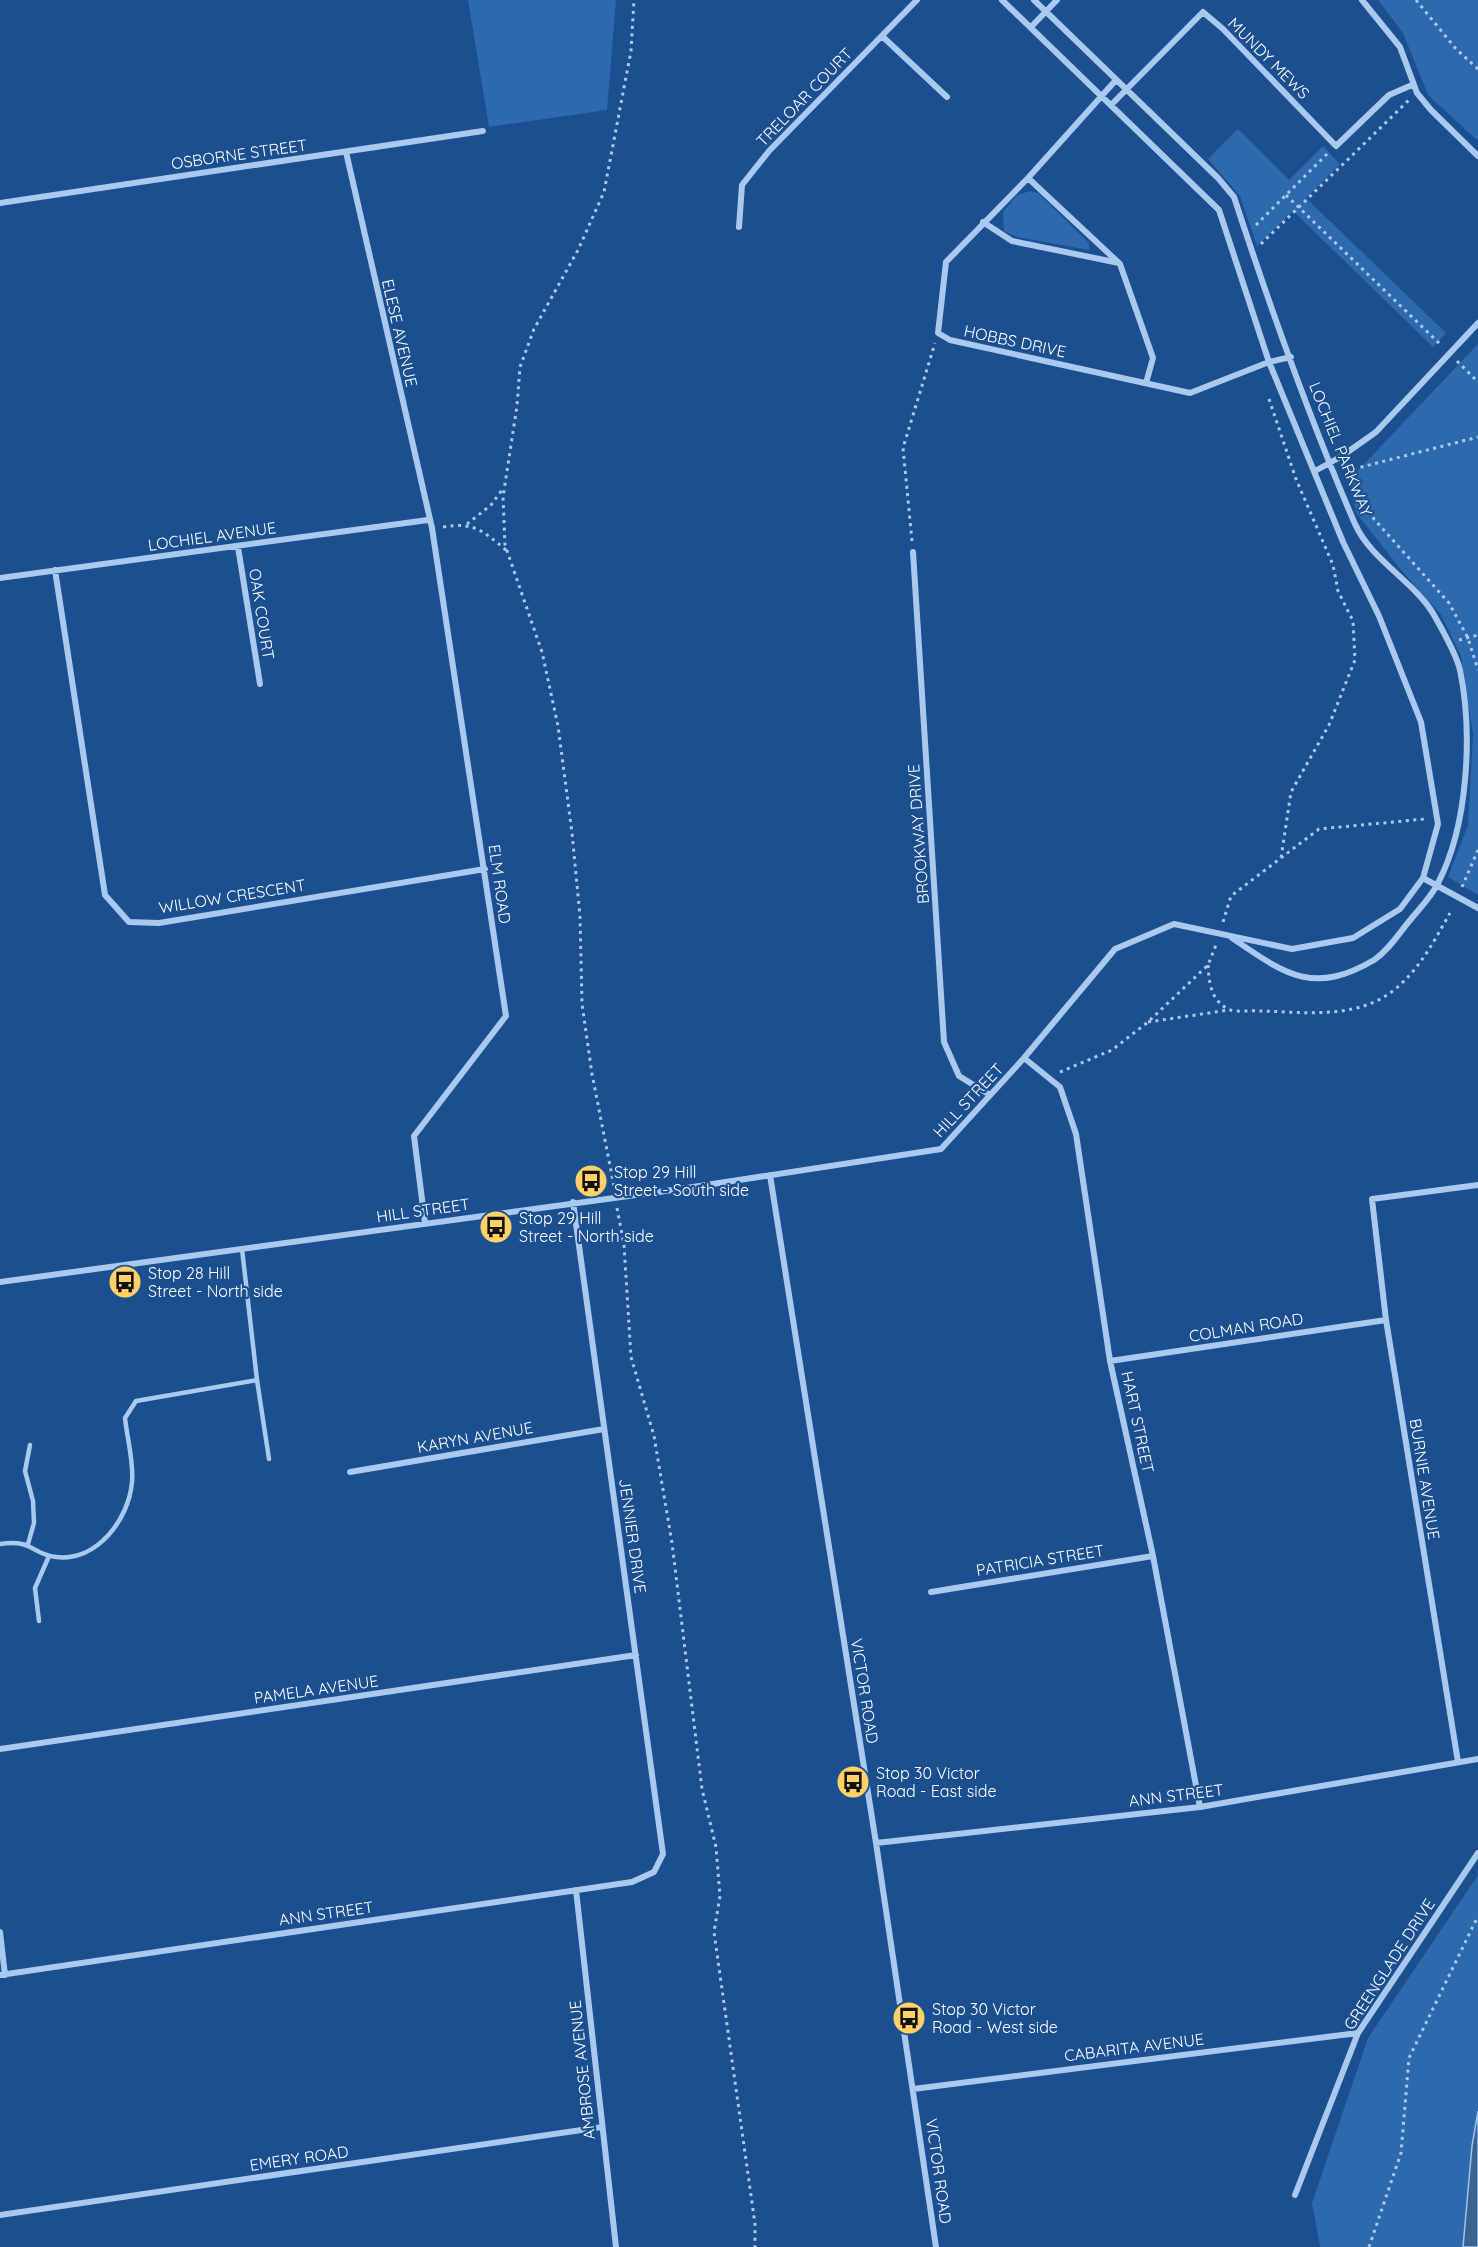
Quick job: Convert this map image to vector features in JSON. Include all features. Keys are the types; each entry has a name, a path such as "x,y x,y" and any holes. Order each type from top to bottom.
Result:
{"street":[{"name":"TRELOAR COURT","path":"739,227 742,185 769,151 917,0"},
{"name":"LOCHIEL PARKWAY","path":"1002,0 1219,210 1269,362 1343,542 1379,616 1421,722 1438,824 1423,878 1400,909 1353,938 1292,949 1174,924 1115,949 1024,1058"},
{"name":"LOCHIEL PARKWAY","path":"1034,0 1234,197 1290,357 1357,527 1377,554 1433,613 1459,668 1466,725 1464,789 1451,854 1437,885 1383,954 1351,973 1313,981 1272,965 1229,936"},
{"path":"1031,27 1057,0"},
{"path":"1362,0 1400,47 1412,85 1431,110 1478,156"},
{"name":"MUNDY MEWS","path":"1112,104 1203,12 1223,29 1336,146"},
{"path":"883,37 947,97"},
{"name":"HOBBS DRIVE","path":"1116,80 1028,177 946,262 938,333 950,340 1190,393 1269,362 1290,357"},
{"path":"1336,146 1389,95 1412,85"},
{"name":"OSBORNE STREET","path":"0,203 483,131"},
{"name":"ELESE AVENUE","path":"346,152 428,520"},
{"path":"1028,177 1120,264 1153,358 1146,383"},
{"path":"983,222 1012,241 1120,264"},
{"path":"1315,471 1330,460 1342,456 1376,432 1478,323"},
{"name":"ELM ROAD","path":"425,1223 414,1136 506,1016 432,528 428,520"},
{"name":"LOCHIEL AVENUE","path":"0,578 428,520"},
{"name":"OAK COURT","path":"238,547 260,684"},
{"name":"BROOKWAY DRIVE","path":"913,552 944,1042 959,1076 990,1095"},
{"name":"WILLOW CRESCENT","path":"55,570 105,895 129,922 159,923 485,869"},
{"path":"1423,878 1478,908"},
{"name":"HILL STREET","path":"0,1282 614,1196 680,1189 941,1149 1024,1058"},
{"name":"HART STREET","path":"1024,1058 1060,1087 1077,1134 1110,1361 1153,1556 1200,1807"},
{"name":"VICTOR ROAD","path":"770,1175 876,1843 936,2247"},
{"name":"BURNIE AVENUE","path":"1458,1762 1386,1320 1372,1199 1478,1185"},
{"name":"JENNIER DRIVE","path":"573,1202 663,1854 654,1872"},
{"name":"COLMAN ROAD","path":"1110,1361 1386,1320"},
{"name":"KARYN AVENUE","path":"351,1472 604,1429"},
{"name":"PATRICIA STREET","path":"931,1592 1153,1556"},
{"name":"PAMELA AVENUE","path":"0,1749 636,1655"},
{"name":"ANN STREET","path":"876,1843 1200,1807 1478,1759"},
{"name":"GREENGLADE DRIVE","path":"1295,2195 1358,2033 1478,1853"},
{"name":"ANN STREET","path":"3,1975 632,1882 654,1872"},
{"name":"AMBROSE AVENUE","path":"576,1890 616,2247"},
{"path":"0,1932 3,1975"},
{"name":"CABARITA AVENUE","path":"913,2089 1358,2033"},
{"name":"EMERY ROAD","path":"0,2215 602,2127"}],"lane":[{"path":"242,1248 257,1380 270,1459"},
{"path":"0,1545 28,1544 57,1558 77,1555 97,1548 127,1507 132,1480 125,1418 136,1401 257,1380"},
{"path":"28,1544 34,1523 33,1501 25,1471 30,1445"},
{"path":"39,1621 35,1588 49,1556"}],"path":[{"path":"634,0 631,51 619,127 604,192 578,250 534,328 520,367 517,406 504,488 507,551 542,652 558,726 576,869 582,1004 592,1074 613,1173 614,1196 624,1245 631,1357 654,1437 672,1543 702,1789 716,1848 720,1896 714,1932 755,2224 755,2247"},
{"path":"1416,0 1456,49 1478,69"},
{"path":"1253,251 1418,93"},
{"path":"1247,234 1336,146"},
{"path":"1286,195 1478,382"},
{"path":"913,552 903,448 938,333"},
{"path":"1269,398 1296,479 1333,565 1338,591 1353,621 1355,660 1329,725 1291,792 1281,858"},
{"path":"1335,474 1478,437"},
{"path":"1348,471 1374,519 1449,603 1468,638 1478,670"},
{"path":"467,524 491,505 504,488"},
{"path":"432,528 467,524 484,531 507,551"},
{"path":"1223,922 1231,896 1319,829 1425,819"},
{"path":"1460,891 1478,850"},
{"path":"1048,1077 1112,1050 1148,1022 1208,965 1217,941"},
{"path":"1148,1022 1229,1010"},
{"path":"1369,2247 1401,2153 1409,2058 1478,1916"}],"shaded area":[{"path":"468,0 616,0 607,110 489,127"},
{"path":"1378,0 1478,0 1478,141 1428,95 1403,33"},
{"path":"1238,129 1289,180 1323,146 1340,164 1306,198 1446,333 1433,347 1293,211 1257,246 1240,196 1208,159"},
{"path":"1030,191 1038,193 1089,243 1089,250 1017,237 1004,231 1003,212 1017,195"},
{"path":"1478,344 1478,895 1448,877 1468,825 1473,734 1461,656 1441,615 1402,571 1357,514 1348,481"},
{"path":"1478,1875 1478,2247 1320,2247 1312,2203 1368,2038"},
{"path":"1478,2111 1478,2247 1463,2247 1472,2146"}],"place":[{"name":"Stop 29 Hill Street - South side","path":"591,1181"},
{"name":"Stop 29 Hill Street - North side","path":"496,1227"},
{"name":"Stop 28 Hill Street - North side","path":"125,1282"},
{"name":"Stop 30 Victor Road - East side","path":"853,1782"},
{"name":"Stop 30 Victor Road - West side","path":"909,2018"}]}
